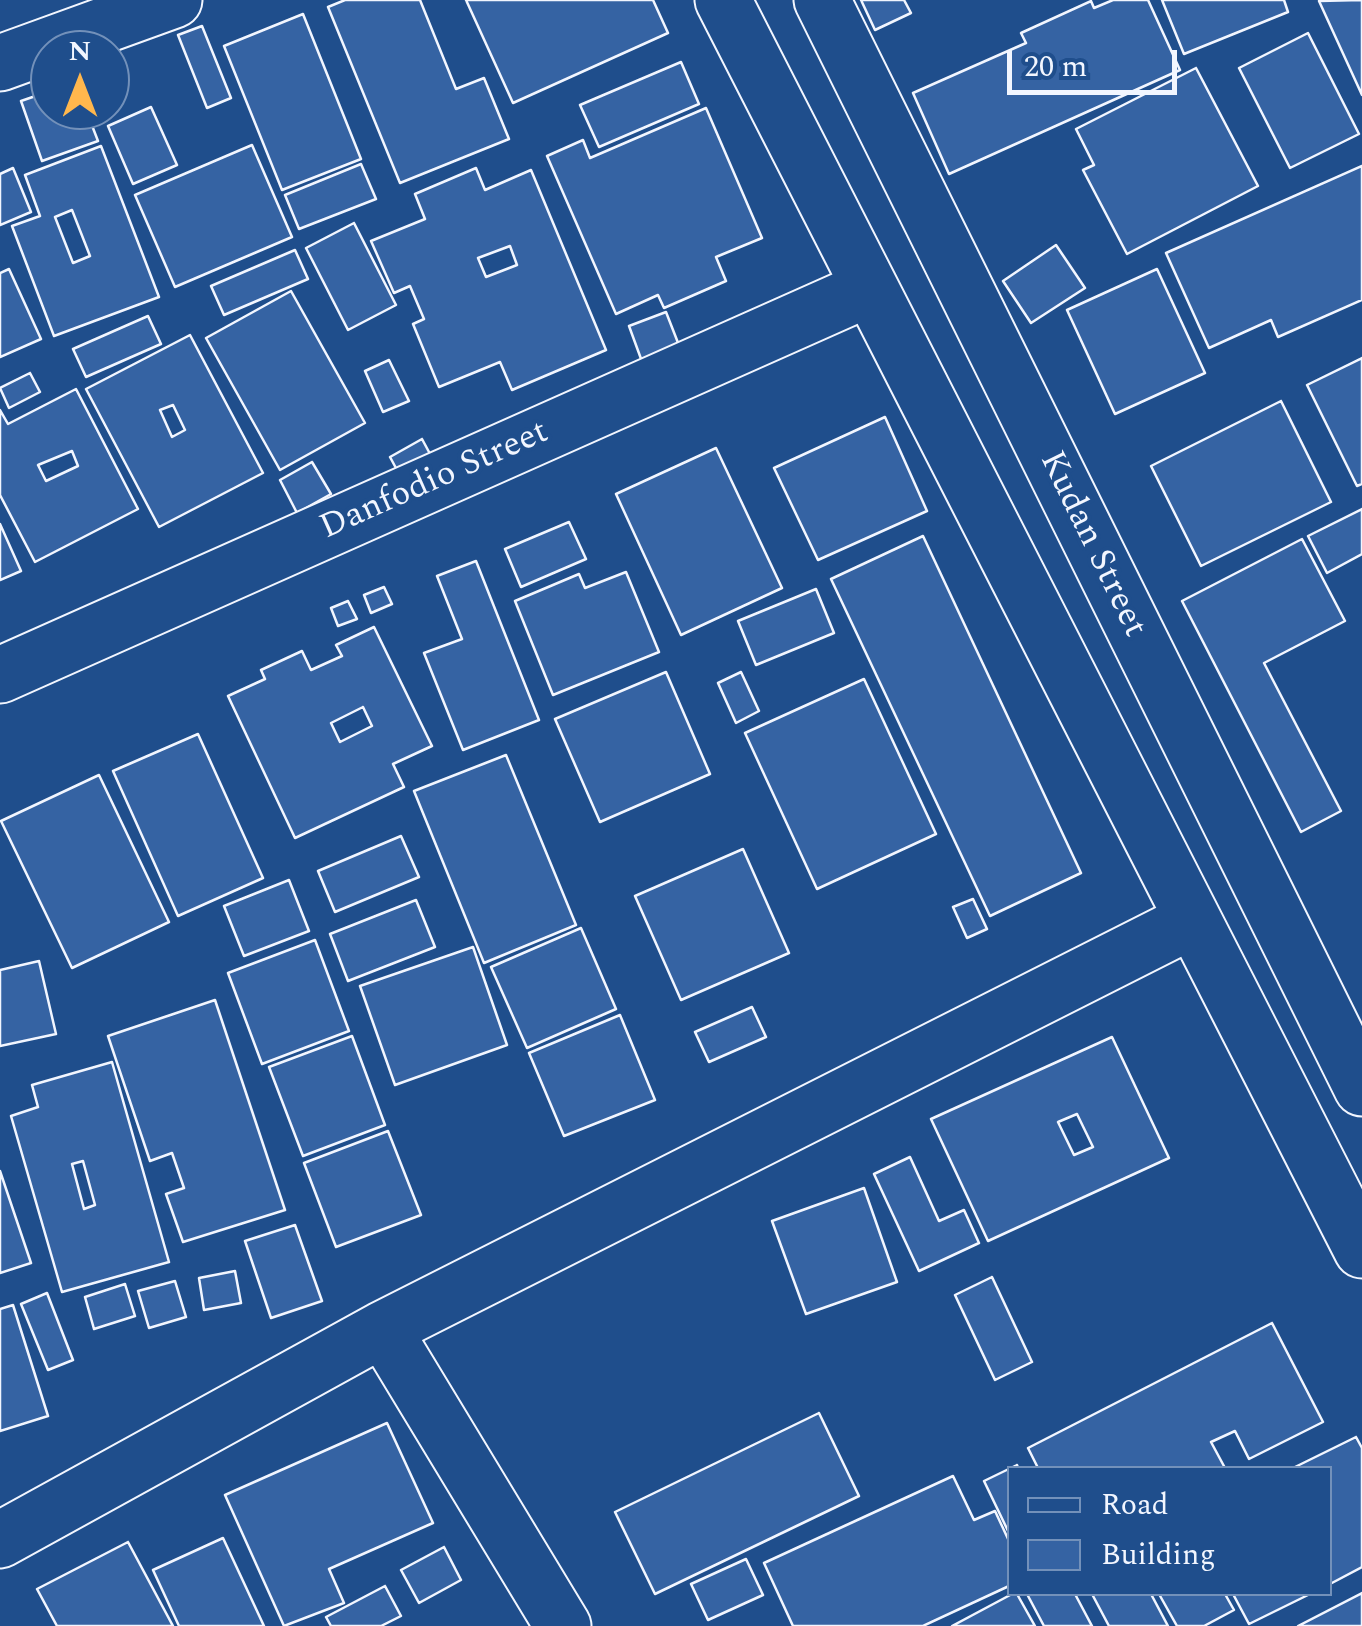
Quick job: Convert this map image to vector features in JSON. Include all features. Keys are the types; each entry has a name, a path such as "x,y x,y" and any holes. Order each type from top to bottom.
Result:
{"street":[{"path":"0,63 174,0"},
{"path":"724,0 1362,1250"},
{"name":"Kudan Street","path":"822,0 1362,1088"},
{"name":"Danfodio Street","path":"0,675 870,288"},
{"path":"0,1540 382,1329 1193,920"},
{"path":"382,1329 563,1626"}],"building":[{"path":"345,0 420,0 456,89 484,78 509,139 400,183 328,7"},
{"path":"466,0 653,0 668,33 513,103"},
{"path":"861,0 904,0 911,13 875,30"},
{"path":"1113,0 1148,0 1180,70 949,174 913,93 1026,43 1021,33 1091,1 1094,8"},
{"path":"1162,0 1284,0 1288,12 1184,54"},
{"path":"1362,0 1362,95 1319,1"},
{"path":"303,14 361,159 282,190 224,46"},
{"path":"202,26 231,98 207,108 178,35"},
{"path":"1308,33 1359,134 1290,168 1239,68"},
{"path":"681,62 699,104 599,147 580,105"},
{"path":"1196,68 1258,186 1127,254 1083,170 1094,165 1076,129"},
{"path":"30,98 30,127 21,101"},
{"path":"151,107 177,165 133,184 110,130 130,130 130,116"},
{"path":"706,108 762,238 716,257 726,281 664,308 658,295 616,314 547,156 583,140 590,158"},
{"path":"31,130 94,130 98,141 42,161"},
{"path":"252,145 292,237 175,287 135,195"},
{"path":"101,146 159,297 54,336 12,226 40,216 25,175","holes":["72,210 90,256 73,263 55,217"]},
{"path":"361,164 376,199 299,229 285,195"},
{"path":"1362,166 1362,300 1278,337 1271,320 1209,348 1166,253"},
{"path":"13,168 31,212 0,225 0,174"},
{"path":"476,168 485,190 531,170 606,350 512,390 500,362 439,387 413,324 424,319 410,286 394,293 371,241 425,219 415,194","holes":["510,246 517,265 486,277 478,258"]},
{"path":"354,223 396,305 348,330 306,248"},
{"path":"1056,245 1085,288 1031,323 1003,281"},
{"path":"295,250 308,279 224,315 211,286"},
{"path":"9,269 41,339 0,357 0,273"},
{"path":"1157,269 1205,373 1115,414 1067,310"},
{"path":"291,291 365,423 280,470 206,338"},
{"path":"666,312 682,353 644,367 629,326"},
{"path":"148,316 161,344 86,377 73,349"},
{"path":"190,335 263,473 159,527 86,389","holes":["173,405 185,430 172,437 160,410"]},
{"path":"1362,358 1362,484 1357,486 1307,385"},
{"path":"389,360 409,401 383,412 365,371"},
{"path":"30,373 40,392 9,408 0,388"},
{"path":"76,389 138,509 35,562 0,495 0,410 8,424","holes":["72,451 78,466 46,481 38,465"]},
{"path":"1281,401 1331,502 1201,566 1151,466"},
{"path":"885,417 927,511 818,560 774,468"},
{"path":"422,439 436,465 404,483 390,457"},
{"path":"716,448 782,588 681,635 616,494"},
{"path":"312,462 331,494 297,513 280,480"},
{"path":"1362,509 1362,554 1327,573 1308,536"},
{"path":"569,522 586,559 521,587 505,549"},
{"path":"0,524 21,571 0,580"},
{"path":"923,536 1081,873 990,916 831,579"},
{"path":"1302,539 1345,621 1264,663 1341,811 1301,832 1182,601"},
{"path":"476,561 539,720 463,750 424,653 462,639 437,576"},
{"path":"626,572 659,652 553,695 515,601 579,574 585,588"},
{"path":"384,587 392,604 371,613 364,595"},
{"path":"816,589 834,633 756,665 738,621"},
{"path":"348,601 357,619 338,626 331,608"},
{"path":"374,627 432,746 393,764 404,787 295,838 228,696 265,679 261,670 302,651 311,670 342,656 336,645","holes":["363,707 372,726 340,742 331,723"]},
{"path":"666,672 710,774 600,822 555,719"},
{"path":"741,672 759,711 736,723 718,683"},
{"path":"864,679 936,834 817,889 745,733"},
{"path":"198,734 263,878 178,916 113,771"},
{"path":"506,755 576,925 484,963 414,791"},
{"path":"99,775 169,922 72,968 1,821"},
{"path":"401,836 419,877 335,912 318,871"},
{"path":"743,849 789,953 681,1000 635,896"},
{"path":"289,880 309,931 244,956 224,906"},
{"path":"973,899 987,929 967,938 953,907"},
{"path":"416,900 435,947 348,981 330,934"},
{"path":"581,928 616,1009 527,1048 491,967"},
{"path":"315,940 349,1031 262,1064 228,973"},
{"path":"473,947 507,1045 395,1085 360,986"},
{"path":"39,961 56,1034 0,1046 0,970"},
{"path":"215,1000 285,1210 183,1242 166,1194 184,1188 172,1153 150,1161 108,1036"},
{"path":"752,1007 766,1037 709,1062 695,1032"},
{"path":"620,1015 655,1100 564,1136 529,1053"},
{"path":"352,1036 385,1125 303,1156 269,1067"},
{"path":"1112,1037 1169,1158 988,1241 931,1119","holes":["1077,1114 1093,1147 1074,1155 1058,1122"]},
{"path":"112,1062 169,1262 62,1292 11,1116 38,1107 32,1085","holes":["83,1161 95,1205 84,1209 72,1164"]},
{"path":"388,1131 421,1215 336,1247 304,1163"},
{"path":"910,1157 939,1221 964,1210 979,1243 919,1271 874,1174"},
{"path":"0,1171 31,1263 0,1273"},
{"path":"864,1188 897,1282 806,1314 772,1221"},
{"path":"295,1225 322,1301 271,1318 245,1241"},
{"path":"235,1271 241,1303 204,1310 199,1278"},
{"path":"992,1277 1032,1362 995,1380 955,1295"},
{"path":"175,1281 186,1317 149,1328 138,1291"},
{"path":"125,1284 135,1316 94,1329 85,1297"},
{"path":"47,1293 73,1360 48,1370 21,1304"},
{"path":"13,1305 48,1416 0,1431 0,1309"},
{"path":"1272,1323 1323,1422 1249,1459 1235,1431 1211,1442 1224,1466 1037,1466 1028,1448"},
{"path":"819,1413 859,1496 655,1594 615,1512"},
{"path":"387,1423 433,1523 329,1569 344,1603 284,1626 225,1495"},
{"path":"1356,1437 1362,1448 1362,1567 1332,1583 1332,1466 1297,1466"},
{"path":"1007,1470 1007,1529 984,1481"},
{"path":"953,1476 974,1520 995,1511 1007,1537 1007,1587 923,1626 793,1626 764,1563"},
{"path":"223,1538 264,1626 179,1626 153,1570"},
{"path":"128,1542 173,1626 57,1626 37,1589"},
{"path":"444,1547 461,1580 419,1603 401,1570"},
{"path":"746,1559 763,1595 708,1620 691,1584"},
{"path":"385,1586 401,1616 381,1626 331,1626 326,1617"},
{"path":"1362,1593 1362,1626 1298,1626"},
{"path":"1008,1596 1018,1596 1035,1626 952,1626"},
{"path":"1028,1596 1076,1596 1092,1626 1044,1626"},
{"path":"1093,1596 1152,1596 1168,1626 1109,1626"},
{"path":"1160,1596 1226,1596 1234,1610 1204,1626 1177,1626"},
{"path":"1234,1596 1306,1596 1249,1624"}]}
